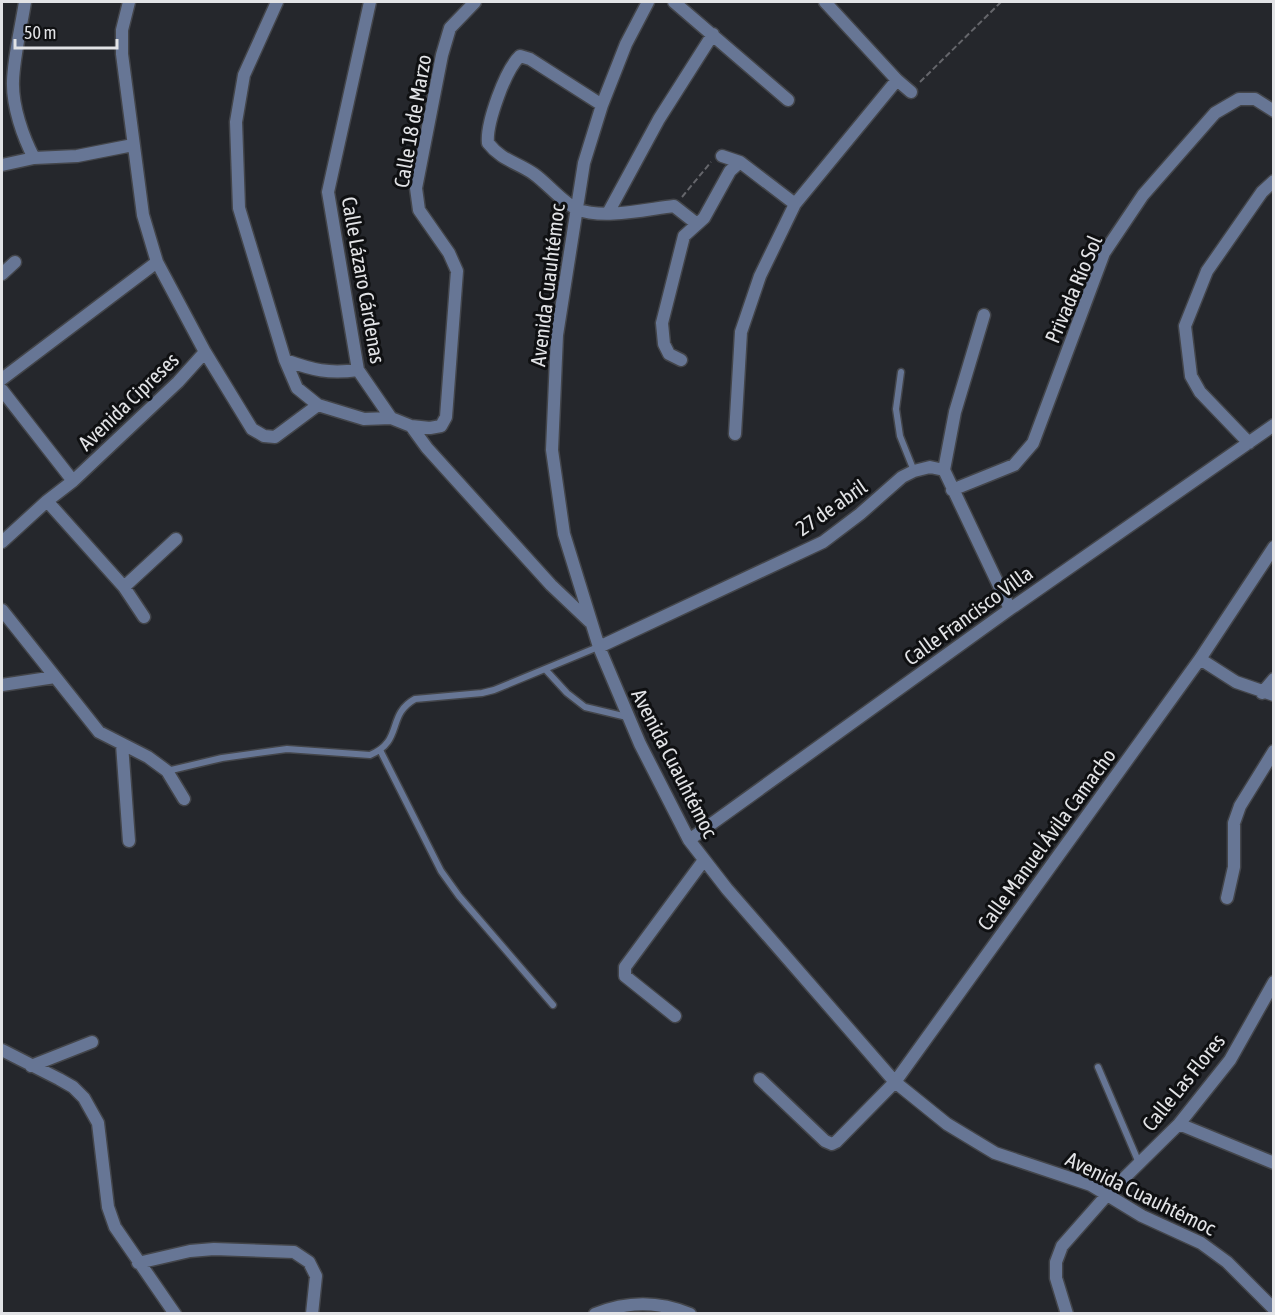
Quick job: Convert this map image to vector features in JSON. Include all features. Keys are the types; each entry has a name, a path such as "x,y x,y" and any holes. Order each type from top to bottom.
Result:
{"street":[{"path":"25,2 13,82 16,105 26,142 34,158"},
{"name":"Avenida Cipreses","path":"2,542 73,481 178,382 205,352 157,262 143,215 122,54 122,30 129,2"},
{"path":"277,2 244,75 236,122 239,208 285,360 297,387 318,405 364,419 391,418 411,426 427,448 550,585 590,622"},
{"name":"Calle Lázaro Cárdenas","path":"370,2 328,192 358,370 391,418"},
{"name":"Avenida Cuauhtémoc","path":"648,2 626,44 602,105 584,163 575,208 557,335 552,450 564,534 590,622 628,717 689,840 727,889 895,1082 947,1124 995,1153 1090,1185 1142,1216 1191,1237 1214,1251 1274,1309"},
{"path":"674,2 788,100"},
{"path":"825,2 897,80 911,92"},
{"name":"Calle 18 de Marzo","path":"411,426 430,428 441,426 446,417 457,271 449,253 419,210 416,188 442,55 450,28 469,3"},
{"path":"608,213 659,118 713,34"},
{"path":"602,105 530,59 520,56 515,60 504,85 489,127 488,143 508,162 540,178 575,208 590,213 608,213 674,206 697,224"},
{"path":"735,434 741,332 760,276 795,204 897,80"},
{"name":"Privada Río Sol","path":"952,490 1014,465 1033,443 1104,253 1143,195 1215,113 1239,99 1255,99 1274,111"},
{"path":"2,165 34,158 77,156 133,145"},
{"path":"722,156 740,162 795,204"},
{"path":"681,360 669,354 664,344 662,323 684,236 704,218 730,171 740,162"},
{"path":"1249,442 1200,392 1191,376 1185,326 1207,271 1262,192 1274,181"},
{"path":"2,274 15,262"},
{"path":"2,380 157,262"},
{"path":"984,315 955,412 944,470 1010,609"},
{"path":"205,352 252,429 264,436 275,437 318,405"},
{"path":"285,360 316,371 336,373 358,370"},
{"path":"2,390 6,405 73,481"},
{"name":"Calle Francisco Villa","path":"689,840 1010,609 1274,425"},
{"path":"914,471 930,467 944,470"},
{"name":"27 de abril","path":"599,646 823,542 860,514 902,477 914,471"},
{"path":"47,501 124,588 144,617"},
{"path":"124,588 176,539"},
{"name":"Calle Manuel Ávila Camacho","path":"760,1079 825,1141 832,1144 895,1082 1200,659 1274,547"},
{"path":"2,610 99,732 148,756 167,771 184,799"},
{"path":"1200,659 1236,682 1268,694 1274,679"},
{"path":"2,685 54,677"},
{"path":"122,744 129,841"},
{"path":"1227,898 1234,867 1234,823 1240,806 1274,751"},
{"path":"675,1016 625,975 625,967 704,860"},
{"name":"Calle Las Flores","path":"1067,1314 1056,1278 1056,1262 1062,1246 1107,1195 1179,1124 1230,1060 1274,982"},
{"path":"32,1066 92,1042"},
{"path":"2,1050 73,1087 93,1111 98,1123 108,1207 114,1227 176,1314"},
{"path":"1179,1124 1274,1163"},
{"path":"138,1263 190,1251 214,1249 294,1252 309,1262 316,1276 312,1314"},
{"path":"595,1314 623,1305 644,1302 666,1310 690,1314"}],"lane":[{"path":"901,372 896,409 900,436 914,471"},
{"path":"167,771 222,758 287,749 370,754 380,750 392,737 398,716 406,704 416,699 482,693 523,679 599,646"},
{"path":"545,669 567,693 585,707 628,717"},
{"path":"380,750 441,871 459,896 553,1005"},
{"path":"1098,1067 1139,1163"}],"path":[{"path":"911,92 1001,2"},
{"path":"674,206 713,161 722,156"}]}
